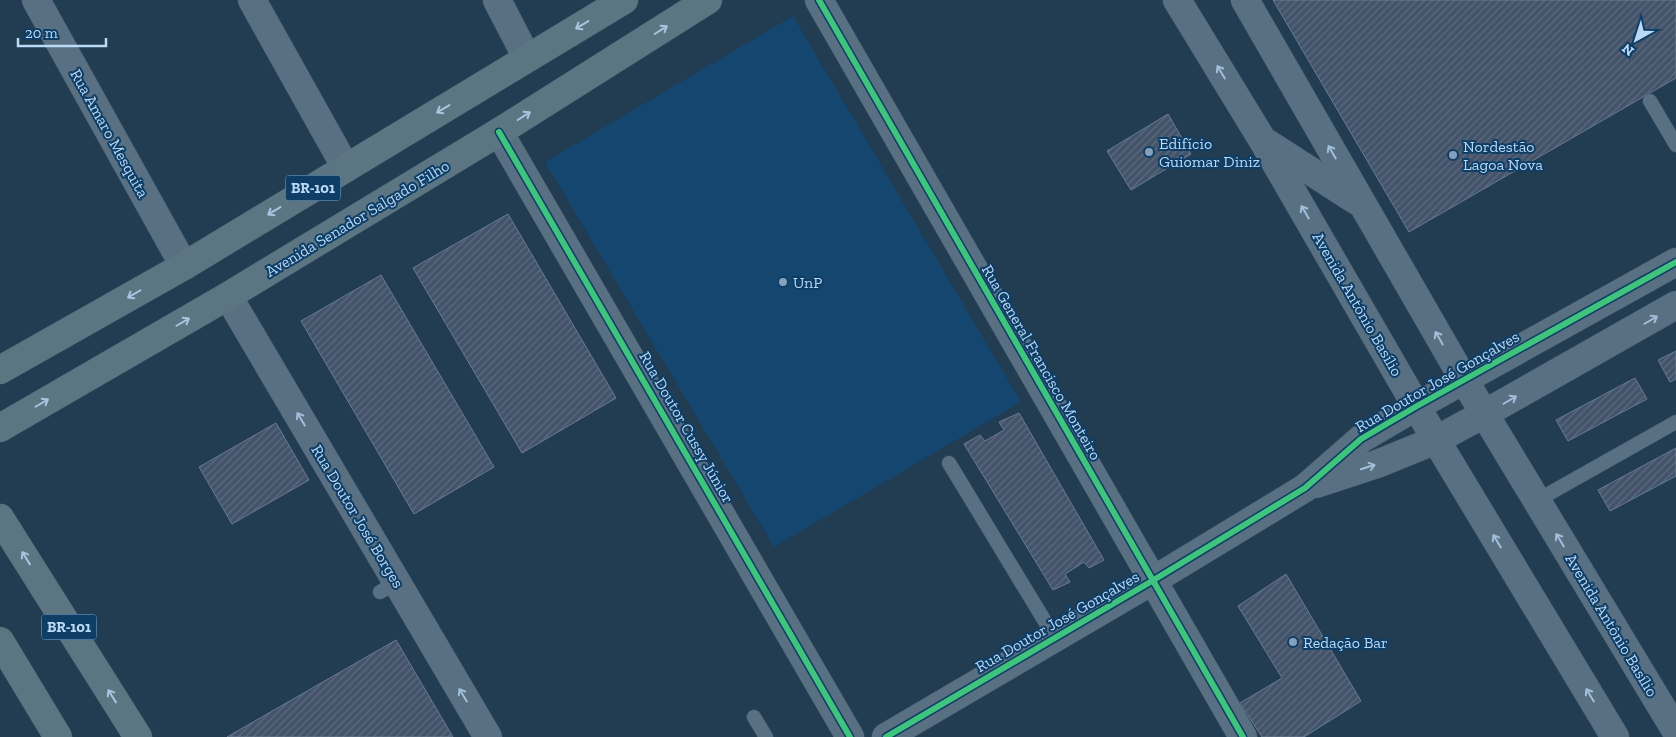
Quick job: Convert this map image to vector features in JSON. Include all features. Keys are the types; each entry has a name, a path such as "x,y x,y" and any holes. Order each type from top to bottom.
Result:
{"highway":[{"name":"BR-101","path":"0,370 184,266 624,0"},
{"name":"Avenida Senador Salgado Filho","path":"0,428 228,296 499,132 708,0"},
{"name":"BR-101","path":"0,518 138,737"},
{"path":"0,641 58,737"}],"street":[{"name":"Rua Amaro Mesquita","path":"36,0 184,266"},
{"path":"252,0 346,168"},
{"path":"497,0 527,58"},
{"name":"Rua General Francisco Monteiro","path":"819,0 1243,737"},
{"name":"Avenida Antônio Basílio","path":"1177,0 1264,141 1436,440 1615,737"},
{"name":"Avenida Antônio Basílio","path":"1245,0 1484,414 1676,731"},
{"name":"Rua Doutor Cussy Júnior","path":"499,132 850,737"},
{"path":"1264,141 1361,203"},
{"name":"Rua Doutor José Gonçalves","path":"886,737 1152,581 1305,488 1361,439 1676,262"},
{"name":"Rua Doutor José Borges","path":"228,296 388,587 488,737"},
{"name":"Rua Doutor José Gonçalves","path":"1305,488 1377,464 1436,440 1676,305"}],"lane":[{"path":"1650,101 1676,145"},
{"path":"1536,501 1676,422"},
{"path":"949,463 1055,638"},
{"path":"20,674 44,737"},
{"path":"754,718 766,737"}],"shaded area":[{"name":"UnP","path":"793,16 1021,402 774,547 545,162"}],"building":[{"name":"Nordestão Lagoa Nova","path":"1273,0 1676,0 1676,78 1409,232"},
{"name":"Edifício Guiomar Diniz","path":"1168,114 1191,154 1131,190 1107,151"},
{"path":"508,214 616,398 522,453 413,268"},
{"path":"381,275 494,467 414,514 301,321"},
{"path":"1676,351 1676,379 1670,382 1658,360"},
{"path":"1635,378 1647,399 1568,441 1556,420"},
{"path":"1019,413 1104,560 1089,568 1084,562 1065,574 1070,582 1053,590 964,444 980,435 985,441 1004,430 999,422"},
{"path":"276,423 309,480 232,524 199,467"},
{"path":"1676,448 1676,476 1610,511 1598,490"},
{"name":"Redação Bar","path":"1286,574 1361,701 1304,737 1262,737 1240,703 1282,678 1238,606"},
{"path":"396,640 453,737 227,737"}],"cycle path":[{"path":"819,0 1243,737"},
{"path":"499,132 850,737"},
{"path":"886,737 1152,581 1305,488 1361,439 1676,262"}],"place":[{"name":"Edifício Guiomar Diniz","path":"1149,152"},
{"name":"Nordestão Lagoa Nova","path":"1453,155"},
{"name":"UnP","path":"783,282"},
{"name":"Redação Bar","path":"1293,642"}]}
